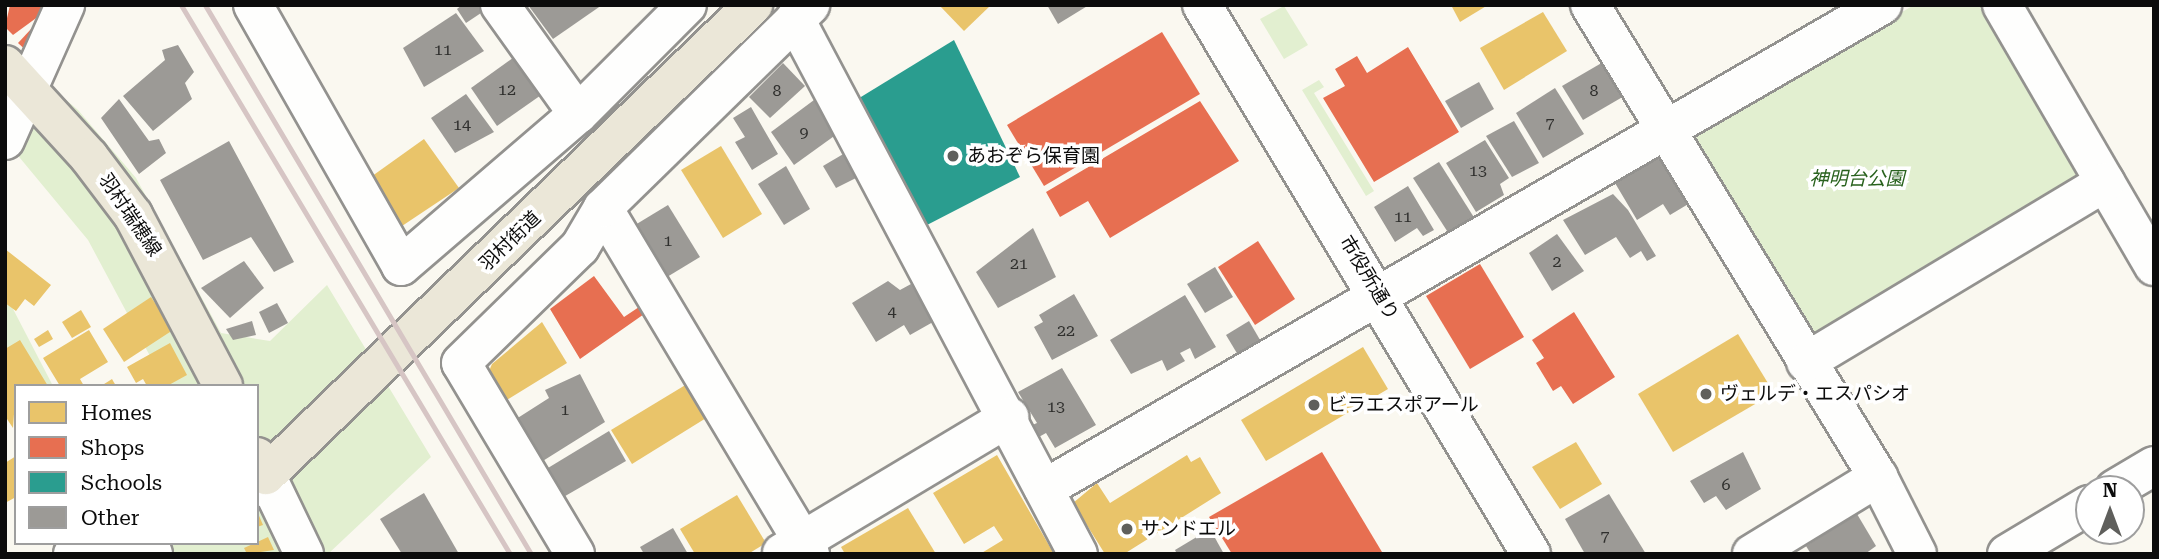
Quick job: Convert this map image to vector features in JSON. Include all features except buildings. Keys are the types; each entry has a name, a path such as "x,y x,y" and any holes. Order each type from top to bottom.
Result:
{"main road":[{"name":"羽村街道","path":"260,473 753,5"},
{"name":"羽村瑞穂線","path":"5,65 32,93 133,215 222,384"}],"street":[{"path":"5,140 32,93 65,5"},
{"path":"253,5 401,266 578,114 687,5"},
{"path":"500,5 578,114"},
{"name":"市役所通り","path":"1202,5 1381,298 1531,554"},
{"path":"1590,5 1878,477 1917,554"},
{"path":"1044,489 1381,298 1882,5"},
{"path":"2002,5 2154,266"},
{"path":"575,554 461,363 580,247 603,208 803,12 1078,554"},
{"path":"1806,362 2105,182"},
{"path":"603,208 797,549 1009,417"},
{"path":"2139,475 2154,466"},
{"path":"260,473 304,554"},
{"path":"1752,554 1878,477"},
{"path":"2007,554 2075,513"},
{"path":"73,554 109,545"}],"green space":[{"name":"神明台公園","path":"1914,5 1985,5 2082,168 2077,188 1820,341 1801,339 1691,149 1696,133"},
{"path":"1284,6 1308,45 1284,59 1260,19"},
{"path":"24,64 78,110 136,178 221,333 270,341 327,285 431,457 328,554 53,554 62,545 259,545 259,384 165,384 88,240 15,152"},
{"path":"1319,80 1324,87 1314,93 1374,191 1366,196 1302,90"},
{"path":"5,300 12,307 52,384 19,384 5,357"}],"railway":[{"path":"181,5 510,554"},
{"path":"205,5 531,554"}],"place":[{"name":"あおぞら保育園","path":"953,156"},
{"name":"ヴェルデ・エスパシオ","path":"1706,394"},
{"name":"ビラエスポアール","path":"1314,405"},
{"name":"サンドエル","path":"1127,529"}]}
